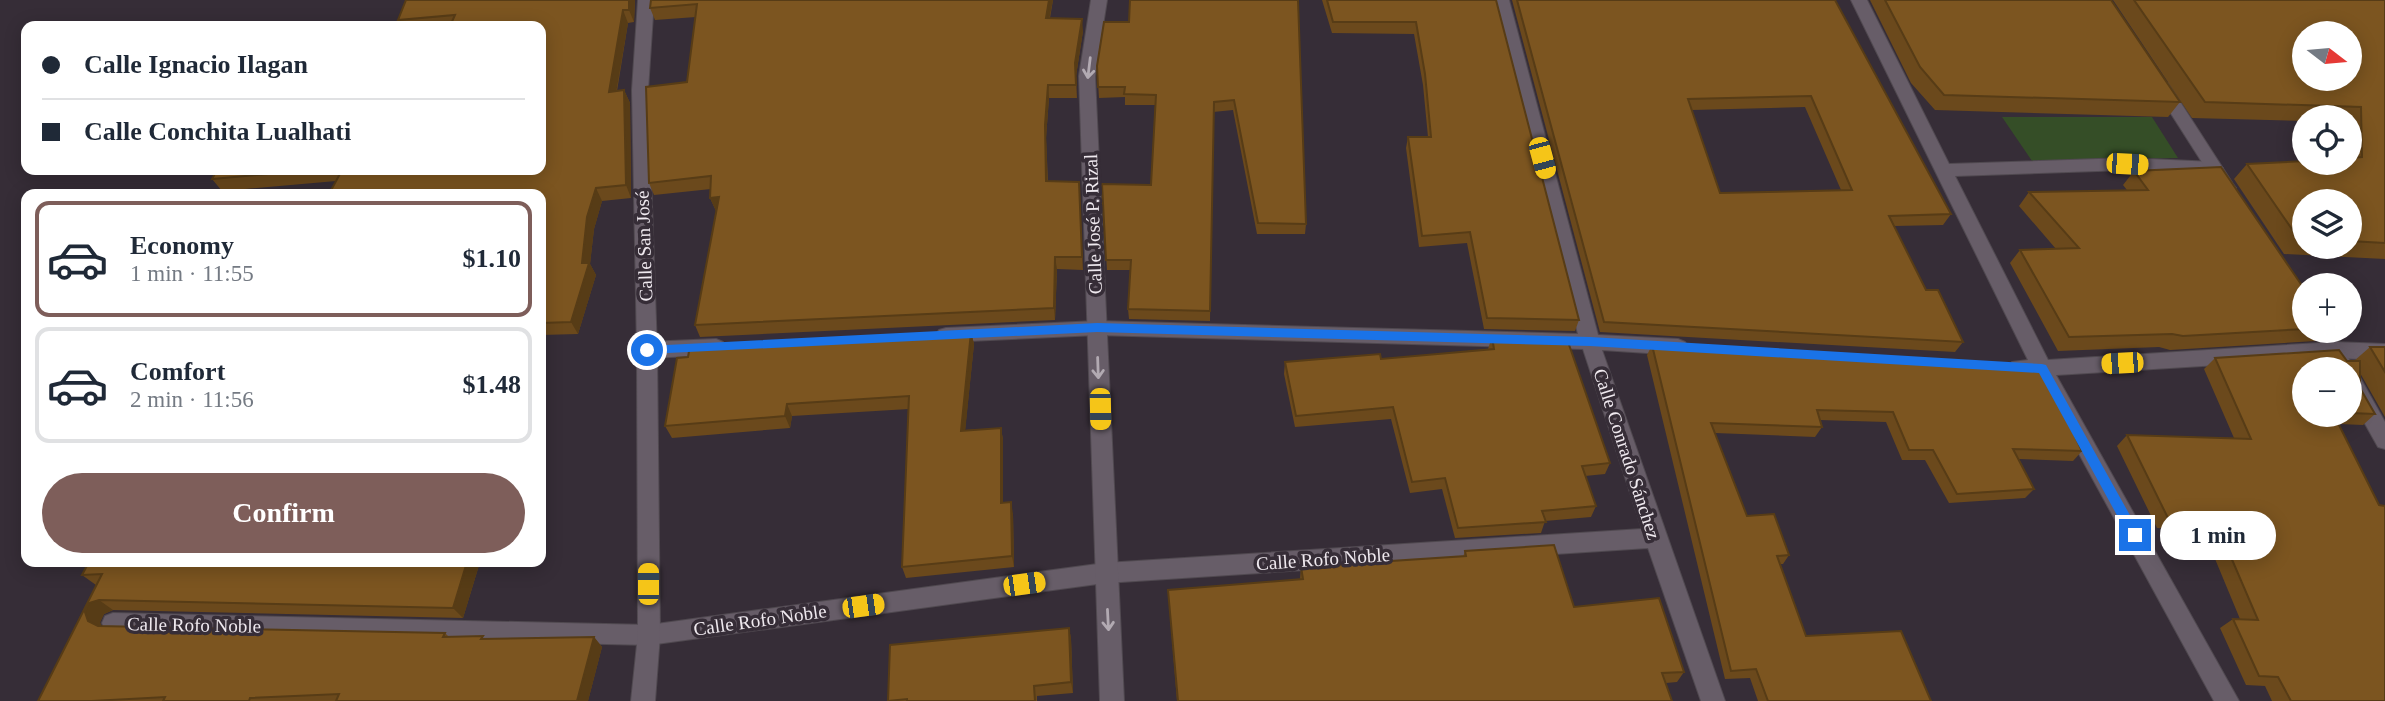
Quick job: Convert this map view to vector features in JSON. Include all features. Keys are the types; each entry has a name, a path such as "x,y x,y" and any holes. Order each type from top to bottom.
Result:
{"street":[{"name":"Calle San José","path":"643,701 649,635 647,350 640,90 646,0"},
{"name":"Calle José P. Rizal","path":"1098,0 1087,76 1112,701"},
{"name":"Calle Conrado Sánchez","path":"1501,0 1590,342 1713,701"},
{"path":"1859,0 2042,368 2228,701"},
{"path":"2152,72 2237,202"},
{"path":"1944,170 2127,164 2214,168"},
{"path":"933,336 1097,328 1590,342 1700,348"},
{"path":"2330,343 2339,357"},
{"path":"647,350 729,346"},
{"path":"2001,366 2042,368 2335,350 2385,352"},
{"path":"2362,400 2385,442"},
{"name":"Calle Rofo Noble","path":"113,623 649,635 1105,573 1655,538"}],"green space":[{"path":"2002,117 2152,117 2178,158 2032,161"}],"building":[{"path":"406,0 629,0 629,10 623,10 609,92 624,90 626,185 596,188 587,217 582,263 589,263 571,322 546,323 546,189 332,189 339,175 546,175 546,21 452,21 455,15 398,20"},
{"path":"651,0 1049,0 1046,18 1082,19 1075,63 1076,85 1048,85 1045,125 1046,181 1079,182 1082,257 1055,257 1054,308 695,325 719,197 710,198 711,176 649,183 646,87 687,82 697,4 650,8"},
{"path":"1130,0 1298,0 1306,224 1258,223 1234,100 1214,102 1210,311 1128,309 1131,260 1106,260 1102,184 1151,185 1156,95 1124,94 1125,87 1098,87 1097,66 1104,22 1129,22"},
{"path":"1327,0 1496,0 1579,320 1487,318 1470,232 1422,236 1408,137 1431,137 1425,74 1416,22 1333,22"},
{"path":"1517,0 1835,0 1951,214 1889,216 1926,290 1938,290 1963,342 1604,322","holes":["1811,96 1852,190 1720,193 1688,99"]},
{"path":"1885,0 2111,0 2180,102 1944,95 1920,67"},
{"path":"2134,0 2385,0 2385,243 2362,242 2362,189 2292,189 2292,229 2247,164 2292,162 2292,175 2362,175 2362,105 2205,102"},
{"path":"2221,167 2293,273 2292,330 2183,336 2069,337 2020,250 2079,248 2029,192 2148,190 2134,171"},
{"path":"214,175 257,175 212,179"},
{"path":"971,332 961,431 1001,428 1001,503 1011,502 1012,556 902,567 909,396 787,404 785,416 665,426 677,358 688,357 690,346"},
{"path":"1492,337 1567,339 1610,463 1582,466 1596,506 1542,511 1546,522 1458,528 1445,478 1412,482 1393,407 1296,416 1285,362 1380,354 1381,359 1494,349"},
{"path":"1652,345 2043,367 2082,451 2013,449 2034,489 1957,494 1933,450 1909,450 1893,412 1817,410 1822,427 1711,423 1747,516 1774,514 1789,555 1777,556 1806,636 1901,631 1931,701 1768,701 1756,669 1731,671"},
{"path":"2370,347 2385,347 2385,372"},
{"path":"2339,350 2344,357 2292,357 2292,427 2340,427 2379,505 2385,506 2385,701 2291,701 2278,677 2259,676 2233,619 2258,620 2215,520 2168,518 2127,435 2251,439 2215,358"},
{"path":"2362,391 2375,414 2362,413"},
{"path":"1554,545 1574,607 1659,598 1684,672 1662,673 1672,701 1178,701 1168,590 1303,579 1301,567 1466,556 1465,551"},
{"path":"86,567 465,567 453,608 99,600 89,603 85,612 88,621 98,626 445,633 443,637 483,636 481,639 594,637 577,701 336,701 339,694 250,698 249,701 163,701 165,697 38,701 102,574 82,575"},
{"path":"1069,628 1071,682 1034,686 1035,701 888,701 890,645"}],"route":[{"path":"647,350 1097,328 1590,342 2042,368 2135,535"}]}
